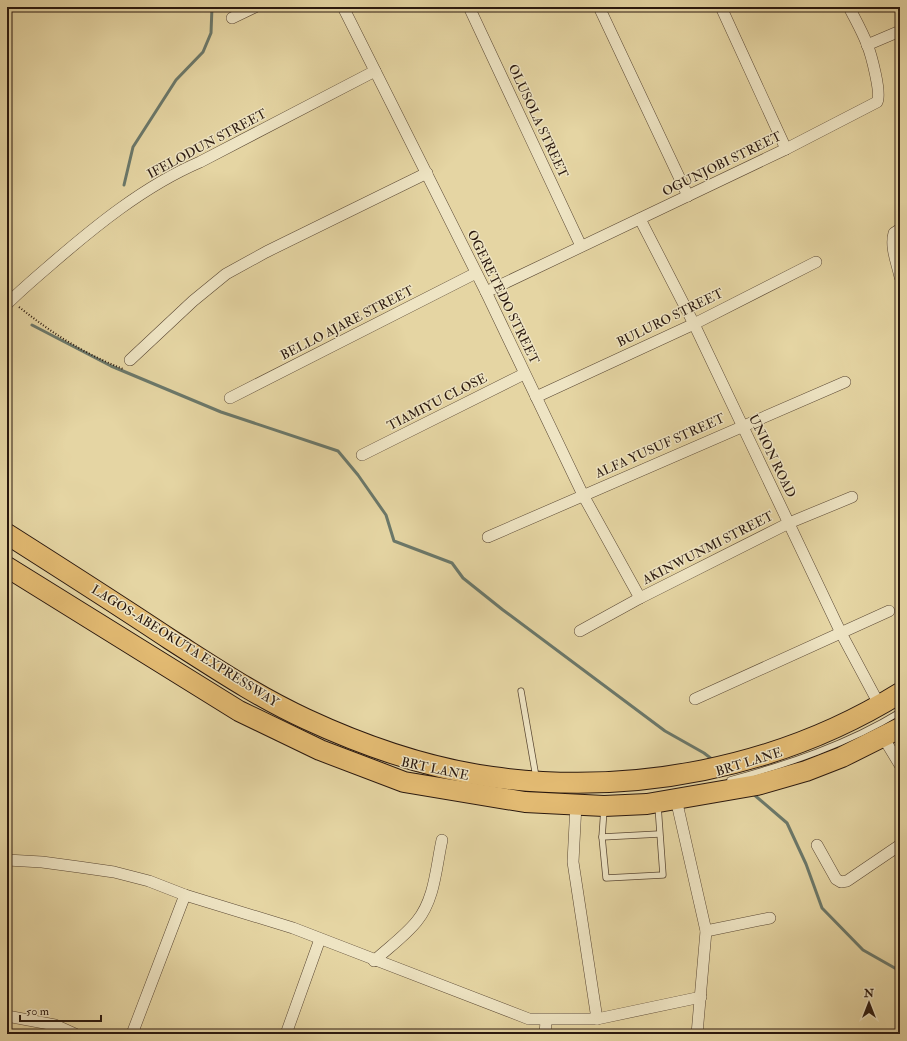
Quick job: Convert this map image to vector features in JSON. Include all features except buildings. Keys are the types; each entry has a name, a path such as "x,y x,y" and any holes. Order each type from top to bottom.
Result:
{"highway":[{"name":"LAGOS-ABEOKUTA EXPRESSWAY","path":"7,534 252,692 305,719 369,746 426,763 533,788 570,784 623,782 674,775 708,768 746,774 806,771 842,757 891,733"},
{"name":"LAGOS-ABEOKUTA EXPRESSWAY","path":"7,567 239,711 320,750 404,782 525,802 579,801 604,806 727,786 792,746 834,729 880,706 900,693"}],"street":[{"path":"232,18 255,7"},
{"name":"OGERETEDO STREET","path":"344,7 486,292 583,495 640,598"},
{"name":"OLUSOLA STREET","path":"469,7 581,246"},
{"path":"599,7 688,196"},
{"path":"721,7 786,149"},
{"name":"OGUNJOBI STREET","path":"486,292 786,149 878,102 878,89 867,45 849,7"},
{"path":"867,45 900,31"},
{"name":"IFELODUN STREET","path":"8,302 69,249 129,203 151,189 180,171 375,71"},
{"path":"130,360 193,301 226,274 266,252 427,172"},
{"name":"UNION ROAD","path":"640,219 694,324 841,633 880,706"},
{"path":"900,229 894,233 893,247 900,277"},
{"name":"BULURO STREET","path":"536,397 694,324 816,262"},
{"name":"BELLO AJARE STREET","path":"230,398 476,273"},
{"name":"TIAMIYU CLOSE","path":"362,455 524,374"},
{"name":"ALFA YUSUF STREET","path":"488,537 742,425 845,382"},
{"name":"AKINWUNMI STREET","path":"580,631 640,598 789,523 852,497"},
{"path":"695,699 889,612"},
{"path":"891,733 900,765"},
{"path":"672,796 706,930 697,1034"},
{"path":"579,801 573,862 597,1019"},
{"path":"374,960 417,922 424,911 429,900 442,840"},
{"path":"817,845 836,879 841,882 847,881 900,845"},
{"path":"7,860 42,862 114,872 149,881 185,895 262,917 529,1020 597,1019 701,997"},
{"path":"132,1034 185,895"},
{"path":"706,930 770,918"},
{"path":"286,1034 320,939"},
{"path":"7,1016 55,1025 75,1034"},
{"path":"545,1034 546,1020"}],"lane":[{"path":"521,691 533,788 579,801"},
{"name":"BRT LANE","path":"746,774 833,746 882,723 900,712"},
{"name":"BRT LANE","path":"258,713 344,755 397,772"},
{"name":"BRT LANE","path":"412,776 442,784 522,795"},
{"path":"604,806 602,837 606,878 662,875 659,834 672,796"},
{"path":"602,837 659,834"}],"path":[{"path":"8,302 64,341 105,362 122,370 130,360"}],"waterway":[{"path":"124,185 133,147 176,80 203,52 211,33 212,7"},
{"path":"32,325 111,366 221,412 338,451 358,475 386,515 394,541 452,563 463,578 503,610 665,731 704,753 713,760"},
{"path":"752,793 787,823 806,864 822,908 863,950 900,971"}]}
